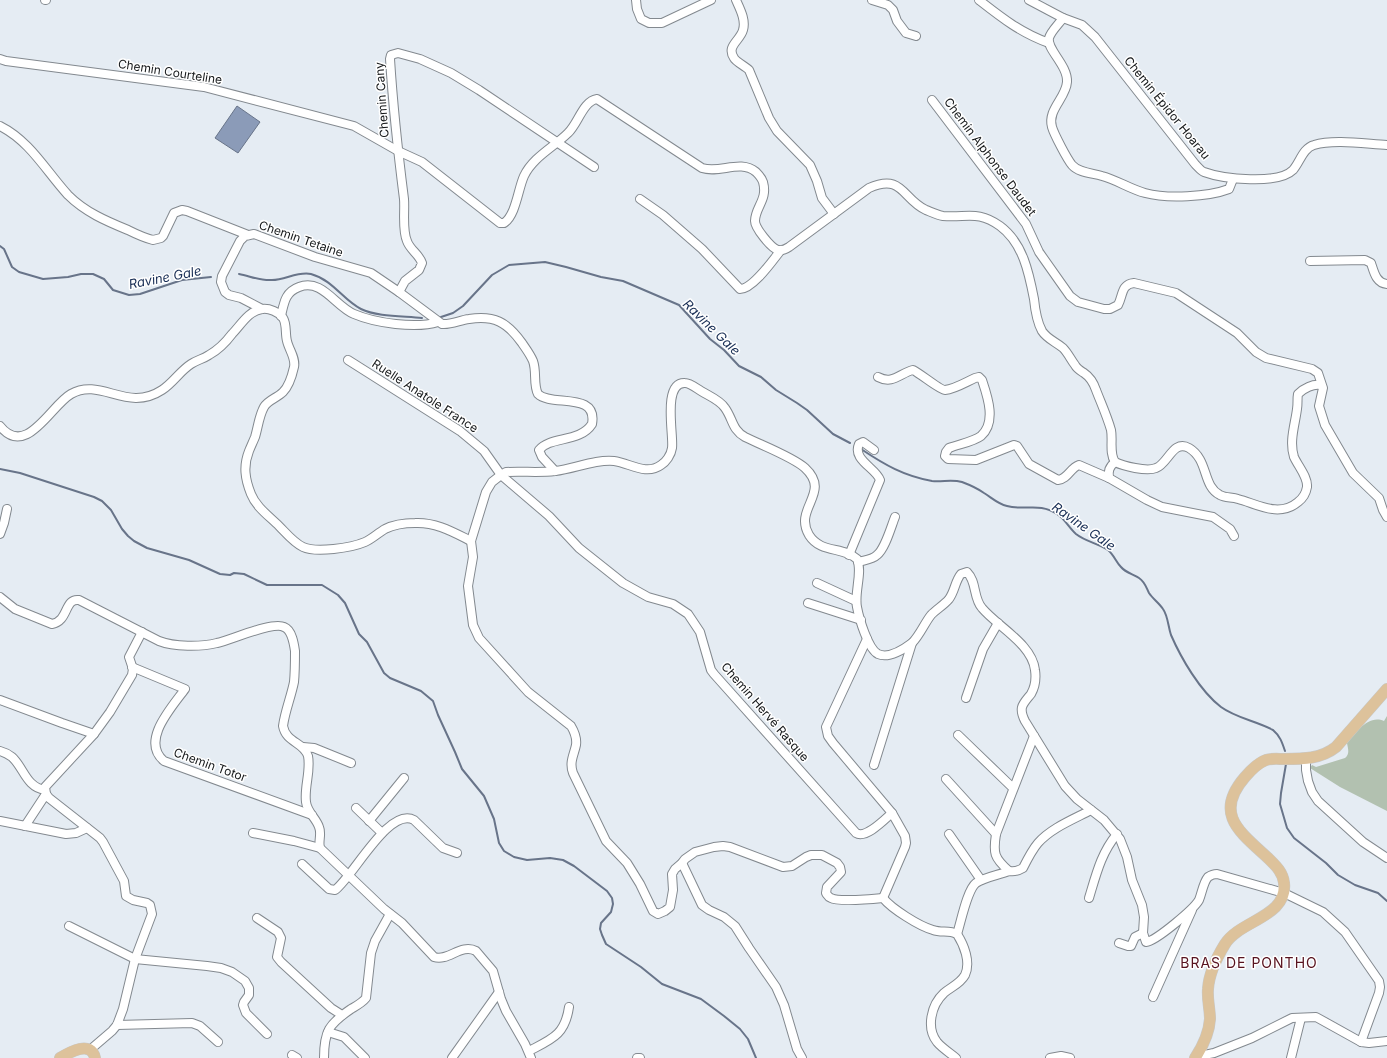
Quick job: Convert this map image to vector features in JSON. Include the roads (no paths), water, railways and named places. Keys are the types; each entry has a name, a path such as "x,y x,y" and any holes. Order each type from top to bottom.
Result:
{"main road":[{"path":"1195,1058 1206,1041 1209,1030 1210,1019 1208,989 1211,974 1217,958 1226,943 1236,933 1276,907 1282,901 1284,893 1284,884 1280,870 1238,829 1231,816 1230,803 1233,796 1244,778 1255,767 1266,760 1306,759 1330,752 1387,689"},
{"path":"60,1058 80,1049 93,1054"}],"street":[{"path":"636,0 636,9 641,19 649,24 662,23 710,0"},
{"path":"736,0 742,15 743,30 740,36 733,43 732,48 734,58 749,70 769,118 778,131 810,165 822,198 834,214"},
{"path":"872,0 888,5 893,10 897,21 906,33 916,36"},
{"path":"980,0 1015,27 1049,43"},
{"name":"Chemin Épidor Hoarau","path":"1029,0 1063,18 1082,25 1095,37 1195,164 1203,172 1233,179 1265,180 1282,176 1292,171 1304,152 1312,145 1326,142 1387,145"},
{"path":"1063,18 1051,34 1049,43 1052,50 1061,61 1067,82 1065,90 1053,113 1051,123 1052,128 1072,165 1078,169 1103,176 1158,196 1212,194 1229,189 1233,179"},
{"name":"Chemin Cany","path":"399,292 405,281 419,270 422,263 419,256 409,246 405,235 404,201 398,151 390,59 391,55 395,53 420,59 451,73 594,167"},
{"name":"Chemin Courteline","path":"0,59 204,87 354,126 398,151 422,162 500,223 504,223 509,218 524,176 530,166 556,143"},
{"path":"556,143 568,134 590,101 596,99 702,168 713,170 738,166 751,168 758,173 764,187 764,197 756,217 757,227 772,246 781,250"},
{"name":"Chemin Alphonse Daudet","path":"932,100 1026,224 1039,252 1064,288 1074,299 1084,305 1110,309 1118,305 1125,287 1134,283 1176,293 1237,333 1256,352 1266,358 1312,369 1318,373 1320,385"},
{"path":"0,126 14,134 44,164 69,196 79,205 100,218 153,240 158,240 163,236 174,213 182,210 248,235"},
{"path":"640,199 663,215 702,249 740,289 748,287 757,279 781,250 789,247 869,188 879,184 887,183 896,186 903,190 920,208 941,216 973,215 987,218 1010,235 1023,258 1029,275 1036,311 1042,330 1046,336 1063,348 1075,366 1091,380 1096,388 1110,428 1112,436 1112,457 1115,462 1144,469 1156,469 1164,463 1175,449 1179,447 1189,448 1199,458 1204,467 1210,486 1220,495 1236,498 1272,509 1280,510 1293,506 1302,499 1307,489 1306,481 1293,451 1293,432 1298,396 1301,390 1316,384 1320,385 1323,390 1319,401 1319,406 1325,425 1353,473 1376,494 1387,517"},
{"name":"Chemin Tetaine","path":"262,309 241,298 229,295 225,292 221,285 222,276 240,241 248,235 254,234 315,258 371,273 438,322"},
{"path":"1310,261 1365,260 1371,263 1378,281 1387,284"},
{"path":"281,316 286,296 300,286 309,285 324,291 346,310 355,315 387,323 421,325 438,322 446,324 467,319 482,318 495,319 501,322 519,339 530,356 535,368 535,387 538,394 546,399 577,402 588,408 591,413 592,421 590,427 585,432 545,445 539,450 542,457 555,471"},
{"path":"0,426 9,434 16,436 28,434 37,429 63,399 78,390 96,389 124,397 138,398 150,396 161,390 191,363 209,356 221,347 248,316 262,309 274,312 281,316 285,323 286,340 295,365 288,387 282,393 269,401 264,407 246,460 245,475 250,492 257,504 298,545 310,549 331,549 355,545 372,538 385,529 393,526 414,523 425,523 446,528 471,541"},
{"name":"Ruelle Anatole France","path":"348,360 460,431 484,451 501,475"},
{"path":"878,378 884,380 891,379 913,370 921,374 939,388 945,390 974,378 978,377 982,380 989,405 989,420 987,428 981,436 950,448 946,452 945,456 948,459 976,460 1014,445 1017,446 1029,464 1058,480 1064,478 1079,465 1109,478 1162,507 1213,517 1230,530 1234,536"},
{"path":"912,643 894,653 883,655 878,654 874,650 867,638 856,601 859,570 858,562 854,557 818,545 808,534 805,513 814,494 815,486 811,475 806,469 796,462 742,435 736,430 724,406 715,399 686,383 682,383 676,387 672,396 670,406 672,450 670,456 660,466 647,470 615,461 606,461 555,471 532,473 515,471 506,472 492,482 486,492 471,541 473,557 469,577 468,594 472,619 476,632 528,692 571,726 576,744 571,759 571,768 573,773 606,841 627,863 655,913 661,913 670,907 673,890 672,874 685,859 695,852 718,846 730,847 783,867 792,866 801,859 811,855 822,855 835,861 841,869 841,872 838,877 827,887 826,894 830,898 840,900 882,898 894,908 926,928 934,931 947,930 958,934 964,945 967,966 965,974 961,981 943,994 938,1000 931,1022 934,1037 956,1058"},
{"path":"849,555 880,480 876,473 863,462 858,447 859,444 863,442 874,450"},
{"path":"1109,478 1108,472 1115,462"},
{"name":"Chemin Hervé Rasque","path":"501,475 549,516 579,548 624,583 648,597 673,604 688,614 700,632 711,670 714,674 856,834 865,834 892,813"},
{"path":"0,534 7,509"},
{"path":"858,562 871,559 876,556 880,551 895,517"},
{"path":"874,765 912,643 933,614 949,599 959,576 967,572 971,577 975,595 979,604 1028,652 1035,668 1035,681 1033,689 1024,701 1021,710 1025,721 1065,786 1077,799 1104,820 1117,834 1125,850 1132,880 1142,905 1144,917 1143,933 1146,942 1154,940 1193,908"},
{"path":"817,583 856,601"},
{"path":"0,596 14,609 52,624 61,620 70,603 75,600 79,600 169,645 206,645 271,626 283,626 286,628 289,631 293,641 294,681 283,726 284,732 288,737 306,750 308,761 306,804 320,827 320,848"},
{"path":"808,603 861,620"},
{"path":"966,698 983,649 998,623"},
{"path":"25,826 45,792 47,783 94,734 110,712 132,675 132,667 129,657 142,632"},
{"path":"867,638 826,726 832,743 892,813 905,836 906,843 882,898"},
{"name":"Chemin Totor","path":"132,667 185,689 158,727 156,738 157,754 164,761 312,815"},
{"path":"0,700 62,724 94,734"},
{"path":"958,735 1013,788"},
{"path":"1009,871 999,862 996,856 994,847 996,834 1034,736"},
{"path":"303,747 314,748 352,763"},
{"path":"0,751 13,757 33,785 39,790 45,792 49,798 100,838 124,881 126,896 133,900 147,903 151,910 152,914 135,959 123,1009 117,1025 93,1054"},
{"path":"1306,759 1308,781 1312,792 1318,801 1363,842 1387,858"},
{"path":"369,821 404,778"},
{"path":"946,779 996,834"},
{"path":"356,808 382,833"},
{"path":"958,934 970,892 974,884 981,880 1023,868 1038,844 1047,835 1091,810"},
{"path":"302,864 331,890 337,890 382,833 404,817 410,818 442,848 457,853"},
{"path":"0,821 71,834 87,828"},
{"path":"253,834 294,841 320,848 390,914 402,923 434,957 441,958 465,949 473,949 476,951 493,971 508,1015 530,1054 558,1035 568,1019 569,1007"},
{"path":"949,834 981,880"},
{"path":"1089,898 1102,856 1110,842 1117,834"},
{"path":"682,864 702,905 708,910 724,917 735,926 776,987 784,1005 797,1048 802,1058"},
{"path":"1153,997 1193,908 1198,901 1206,880 1213,874 1217,874 1284,893 1323,912 1345,932 1379,981 1380,987 1361,1042"},
{"path":"324,1058 325,1039 336,1020 366,998 371,953 375,940 390,914"},
{"path":"257,918 278,932 281,938 277,957 281,962 332,1008 342,1015"},
{"path":"69,926 135,959 207,966 221,968 232,972 245,981 249,988 249,995 243,1005 246,1013 267,1034"},
{"path":"1119,943 1131,946 1135,937 1143,933"},
{"path":"452,1058 499,992"},
{"path":"1195,1058 1214,1054 1252,1038 1288,1019 1316,1017 1361,1042 1369,1043 1387,1041"},
{"path":"1291,1058 1302,1018"},
{"path":"117,1025 192,1023 200,1026 218,1042"},
{"path":"328,1032 344,1037 365,1058"},
{"path":"1050,1058 1061,1056 1070,1058"}],"water":[{"path":"237,106 260,122 238,153 215,138"}],"waterway":[{"name":"Ravine Gale","path":"0,246 4,249 12,267 19,272 43,279 93,274 104,279 113,290 129,295 140,294 182,280 211,277"},
{"name":"Ravine Gale","path":"441,317 453,313 463,306 492,275 509,265 545,262 601,277 623,281 679,305 710,339 724,350 739,366 761,377 776,390 807,410 833,434 850,443"},
{"name":"Ravine Gale","path":"239,274 268,280 277,280 306,273 311,274 332,285 349,301 367,312 383,315 422,318"},
{"name":"Ravine Gale","path":"861,449 887,465 912,476 932,481 962,482 976,488 1004,505 1020,508 1044,508 1050,510 1060,516 1080,537 1108,550 1123,569 1143,581 1149,593 1163,609 1171,635 1180,654 1192,674 1213,700 1227,711 1273,730 1280,739 1285,751"},
{"name":"BRAS DE PONTHO","path":"0,469 20,473 94,497 102,501 111,510 128,536 147,548 189,560 220,574 244,574 267,585 322,585 338,595 345,603 359,634 367,642 384,673 390,678 421,691 433,701 462,769 484,796 494,819 499,843 504,851 514,857 527,860 550,858 563,860 574,866 607,891 612,898 613,904 611,912 601,923 600,929 606,944 641,967 662,984 701,999 724,1016 740,1029 748,1039 756,1058"},
{"name":"Ravine Gale","path":"1286,764 1280,804 1287,828 1294,838 1326,863 1338,875 1355,885 1378,893 1387,901"}],"district":[{"name":"BRAS DE PONTHO","path":"1249,963"}]}
